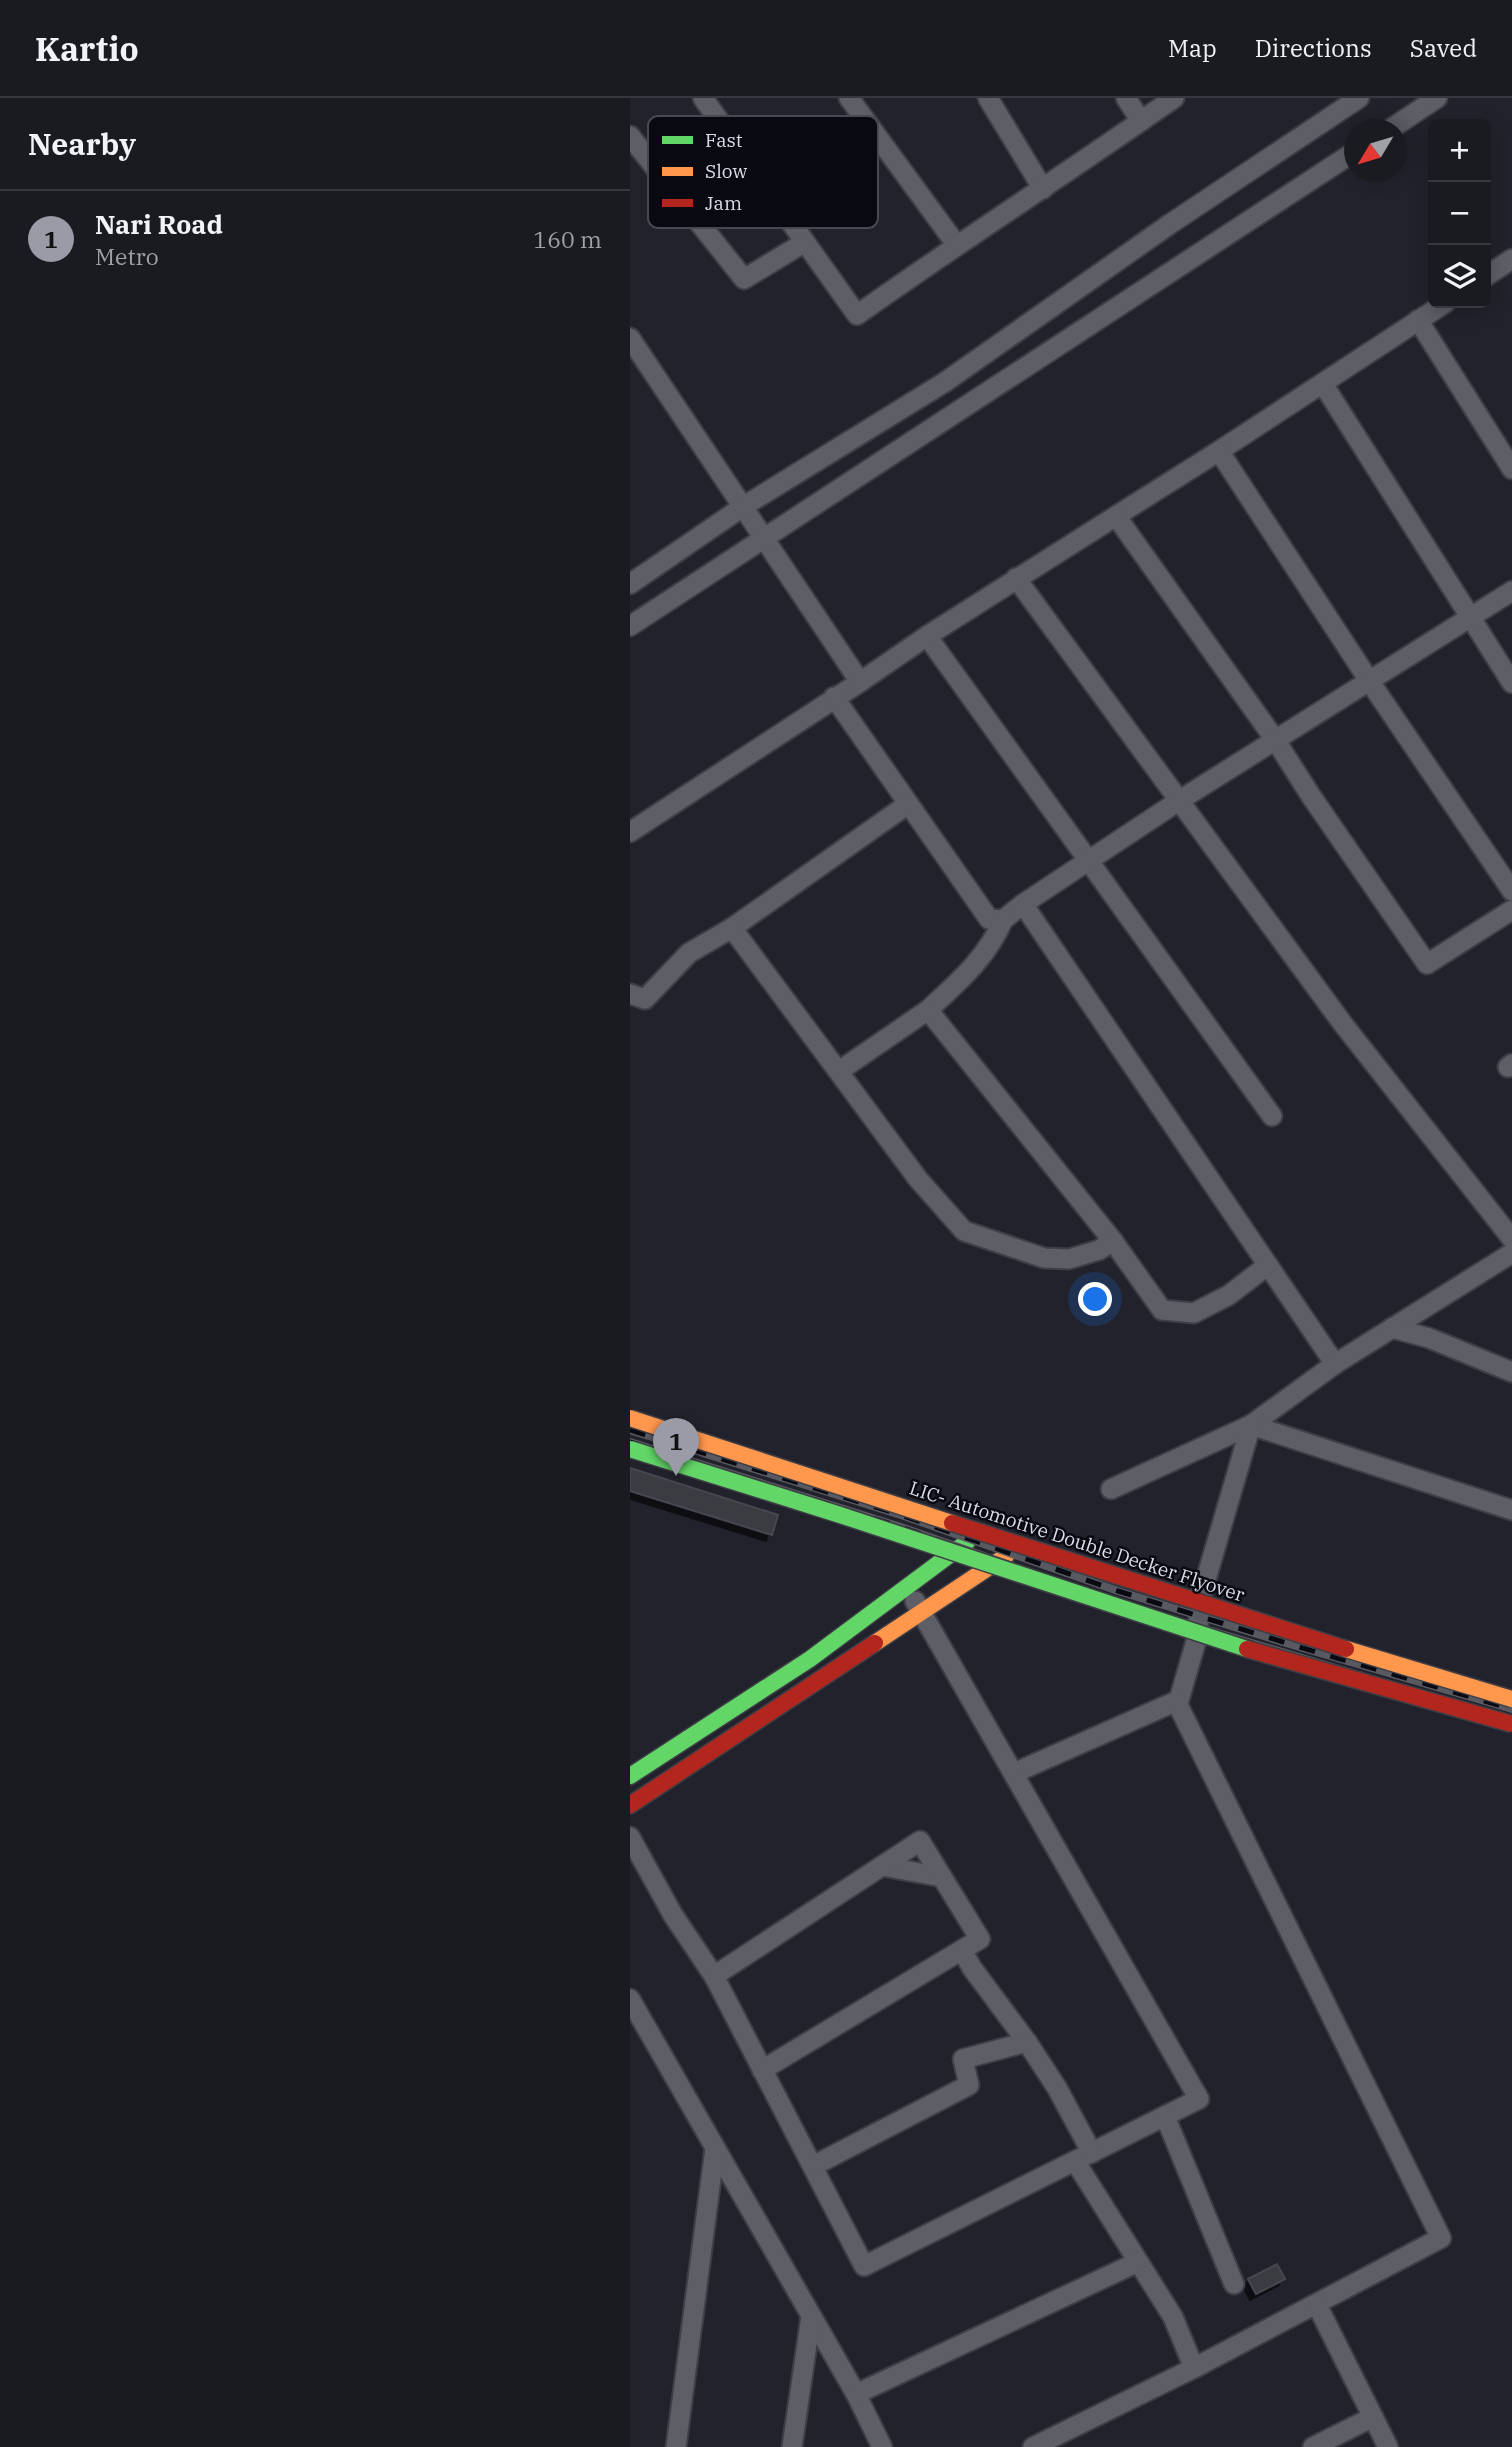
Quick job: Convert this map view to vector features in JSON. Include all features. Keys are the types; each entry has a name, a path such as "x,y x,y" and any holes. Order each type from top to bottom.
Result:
{"main road":[{"path":"630,1407 1202,1593 1512,1686"},
{"name":"LIC- Automotive Double Decker Flyover","path":"630,1418 1289,1632 1512,1699"},
{"path":"630,1449 1281,1660 1512,1724"},
{"path":"630,1455 1196,1642 1512,1739"},
{"path":"630,1776 810,1659 990,1525"},
{"path":"630,1805 1032,1539"}],"street":[{"path":"703,98 716,116"},
{"path":"849,98 862,116"},
{"path":"988,98 1043,189"},
{"path":"1126,98 1141,121"},
{"path":"795,228 857,315 956,244 1043,189 1174,98"},
{"path":"630,584 744,506 945,382 1170,224 1359,98"},
{"path":"1406,119 1437,98"},
{"path":"630,136 648,159"},
{"path":"878,138 956,244"},
{"path":"630,626 1344,159"},
{"path":"703,228 744,279 805,242"},
{"path":"1491,273 1512,259"},
{"path":"630,832 1016,578 1219,451 1436,308"},
{"path":"1418,320 1512,469"},
{"path":"630,338 636,360 744,506 860,682"},
{"path":"1322,384 1512,683"},
{"path":"896,412 915,439"},
{"path":"1219,451 1370,682 1512,891"},
{"path":"1116,516 1276,741 1427,964 1512,910"},
{"path":"1016,578 1343,1024 1512,1239"},
{"path":"839,1071 928,1010 976,964 994,940 1003,920 1023,904 1180,800 1512,591"},
{"path":"927,636 1272,1116"},
{"path":"834,698 989,919 1003,920"},
{"path":"630,994 645,999 690,953 732,928 908,804"},
{"path":"1023,904 1335,1364"},
{"path":"732,928 918,1179 964,1231 1044,1258 1069,1258 1099,1250 1113,1241"},
{"path":"928,1010 1113,1241 1162,1310 1194,1314 1229,1295 1268,1265"},
{"path":"1111,1489 1251,1425 1335,1364 1512,1253"},
{"path":"1392,1328 1429,1338 1512,1372"},
{"path":"1251,1425 1512,1510"},
{"path":"1014,1773 1177,1703 1181,1698 1196,1642 1202,1593 1251,1425"},
{"path":"630,1837 673,1916 714,1976 864,2266 1199,2099 907,1588"},
{"path":"1033,2447 1317,2305 1441,2238 1177,1703"},
{"path":"714,1976 920,1841 980,1939 762,2070"},
{"path":"882,1866 942,1877"},
{"path":"962,1950 1057,2088 1083,2157 1138,2262 1173,2317 1194,2368"},
{"path":"630,1999 856,2394 882,2447"},
{"path":"813,2166 969,2085 963,2059 1027,2042"},
{"path":"1166,2116 1234,2284"},
{"path":"676,2447 715,2148"},
{"path":"856,2394 1138,2262"},
{"path":"1317,2305 1388,2447"},
{"path":"792,2447 811,2316"},
{"path":"1313,2447 1373,2417"}],"building":[{"path":"630,1468 778,1515 772,1535 630,1491"},
{"path":"1277,2264 1285,2279 1256,2294 1248,2279"}],"railway":[{"path":"630,1430 904,1516 1118,1591 1512,1709"},
{"path":"630,1442 901,1527 1115,1602 1512,1721"}],"traffic: fast":[{"path":"630,1449 1247,1649"},
{"path":"630,1776 810,1659 967,1542"}],"traffic: slow":[{"path":"630,1418 952,1523"},
{"path":"875,1643 1006,1556"},
{"path":"1346,1649 1512,1699"}],"traffic: jam":[{"path":"952,1523 1346,1649"},
{"path":"630,1805 875,1643"},
{"path":"1247,1649 1512,1724"}],"place":[{"name":"Nari Road","path":"676,1476"}]}
